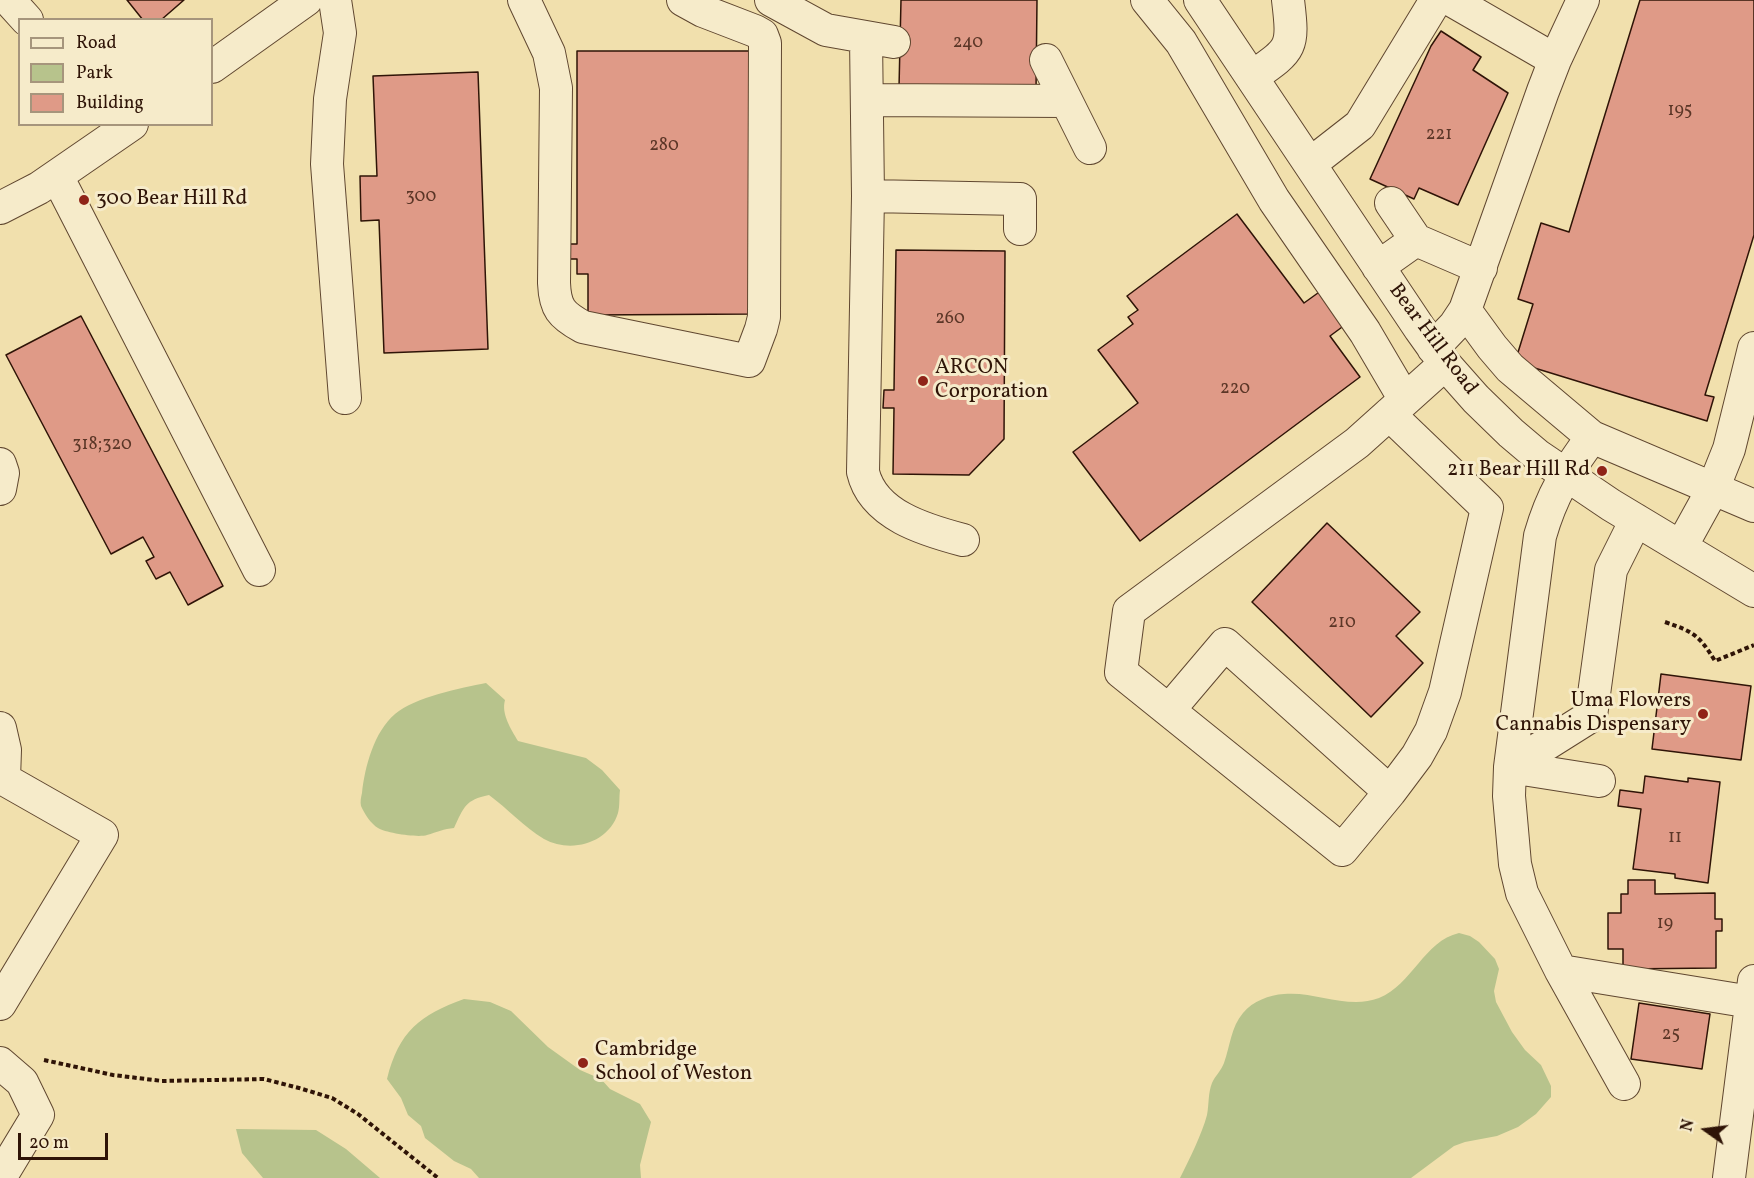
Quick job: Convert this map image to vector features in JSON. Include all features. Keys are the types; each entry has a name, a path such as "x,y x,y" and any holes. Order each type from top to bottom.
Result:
{"street":[{"path":"9,0 25,18"},
{"path":"213,67 306,0"},
{"path":"335,0 339,40 330,99 327,164 345,398"},
{"path":"524,0 549,53 556,88 554,283 555,298 559,308 569,319 583,327 749,362 764,317 765,43 762,35 755,30 703,11 683,0"},
{"path":"771,0 826,30 880,40 867,100 868,196 863,472 874,497 887,509 936,533 963,540"},
{"path":"1147,0 1181,42 1274,200 1365,332 1397,407 1487,508 1445,692 1436,718 1416,756 1390,792 1342,850 1121,672 1129,610 1357,443 1397,407 1439,356 1448,333 1465,310 1555,60 1583,0"},
{"name":"Bear Hill Road","path":"1200,0 1377,267 1439,356 1511,433 1564,475 1754,591"},
{"path":"1252,77 1282,55 1286,49 1291,34 1288,0"},
{"path":"1310,164 1360,125 1436,0"},
{"path":"1451,0 1555,60"},
{"path":"1046,60 1090,148"},
{"path":"867,100 1066,101"},
{"path":"0,208 21,199 57,176 93,136 126,126"},
{"path":"1250,160 1289,132"},
{"path":"57,176 259,570"},
{"path":"868,196 1020,199 1020,229"},
{"path":"1391,203 1416,240 1480,268"},
{"path":"1377,267 1416,240"},
{"path":"1465,310 1510,368 1592,436 1754,507"},
{"path":"1681,547 1713,489 1737,421 1754,348"},
{"path":"1592,436 1564,475 1550,504 1538,544 1510,767 1509,796 1518,879 1528,906 1561,971 1624,1084"},
{"path":"0,464 3,472 0,489"},
{"path":"1510,767 1591,716 1611,570 1636,520"},
{"path":"1169,710 1225,644 1390,792"},
{"path":"0,728 4,750 2,778 102,835 0,1004"},
{"path":"1510,767 1599,781"},
{"path":"1561,971 1753,992 1750,1048 1729,1178"},
{"path":"0,1063 22,1082 38,1115 0,1178"}],"path":[{"path":"1665,622 1690,631 1702,641 1715,661 1754,645"},
{"path":"39,1059 162,1081 264,1079 299,1088 332,1098 358,1114 438,1178"}],"green space":[{"path":"486,683 505,700 504,711 518,741 586,758 602,770 620,790 618,813 606,832 588,843 566,845 555,843 537,834 489,795 470,802 454,828 423,836 388,832 378,828 370,821 361,804 363,783 376,740 388,721 404,708 426,698"},
{"path":"1459,933 1479,942 1495,959 1499,969 1494,991 1496,1002 1512,1032 1525,1050 1541,1065 1551,1086 1551,1097 1536,1114 1518,1127 1497,1136 1454,1146 1411,1178 1180,1178 1205,1122 1212,1083 1224,1063 1236,1024 1247,1009 1262,999 1284,994 1356,1002 1379,998 1400,983 1436,945"},
{"path":"464,999 490,1002 511,1011 548,1047 580,1070 601,1079 610,1089 640,1104 651,1122 640,1165 641,1178 479,1178 471,1169 454,1161 425,1138 421,1126 408,1115 401,1098 387,1079 398,1048 414,1027 435,1011"},
{"path":"236,1129 316,1130 346,1149 380,1178 263,1178 242,1153"}],"building":[{"path":"127,0 184,0 163,18 141,18"},
{"path":"901,0 1037,0 1036,91 899,88"},
{"path":"1640,0 1754,0 1754,235 1705,395 1714,397 1707,421 1515,362 1533,304 1518,299 1541,223 1569,232"},
{"path":"1441,31 1481,57 1473,70 1508,93 1458,205 1419,188 1414,199 1370,179 1431,46"},
{"path":"577,51 752,51 752,314 588,315 588,274 577,274 577,259 563,259 563,244 577,244"},
{"path":"478,72 488,349 384,353 379,220 361,221 360,176 377,176 373,76"},
{"path":"1237,214 1304,303 1329,285 1353,319 1330,336 1360,377 1140,541 1073,452 1138,403 1098,350 1133,324 1128,317 1138,310 1127,296"},
{"path":"896,250 1005,251 1004,439 969,475 893,474 894,408 883,408 884,390 894,390"},
{"path":"81,316 223,586 188,605 170,572 156,579 146,561 154,557 143,537 111,554 6,355"},
{"path":"1327,523 1420,612 1396,636 1423,663 1371,717 1252,602"},
{"path":"1661,674 1751,686 1741,760 1652,749"},
{"path":"1645,776 1688,782 1688,778 1720,782 1708,883 1675,878 1675,874 1633,869 1641,809 1618,806 1620,790 1643,793"},
{"path":"1628,880 1655,880 1655,894 1715,893 1715,919 1722,919 1722,931 1716,931 1716,968 1623,969 1623,949 1608,949 1608,913 1621,913 1621,894 1628,894"},
{"path":"1639,1003 1710,1014 1702,1069 1631,1059"}],"place":[{"name":"300 Bear Hill Rd","path":"84,200"},
{"name":"ARCON Corporation","path":"923,381"},
{"name":"211 Bear Hill Rd","path":"1602,471"},
{"name":"Uma Flowers Cannabis Dispensary","path":"1703,714"},
{"name":"Cambridge School of Weston","path":"583,1063"}]}
